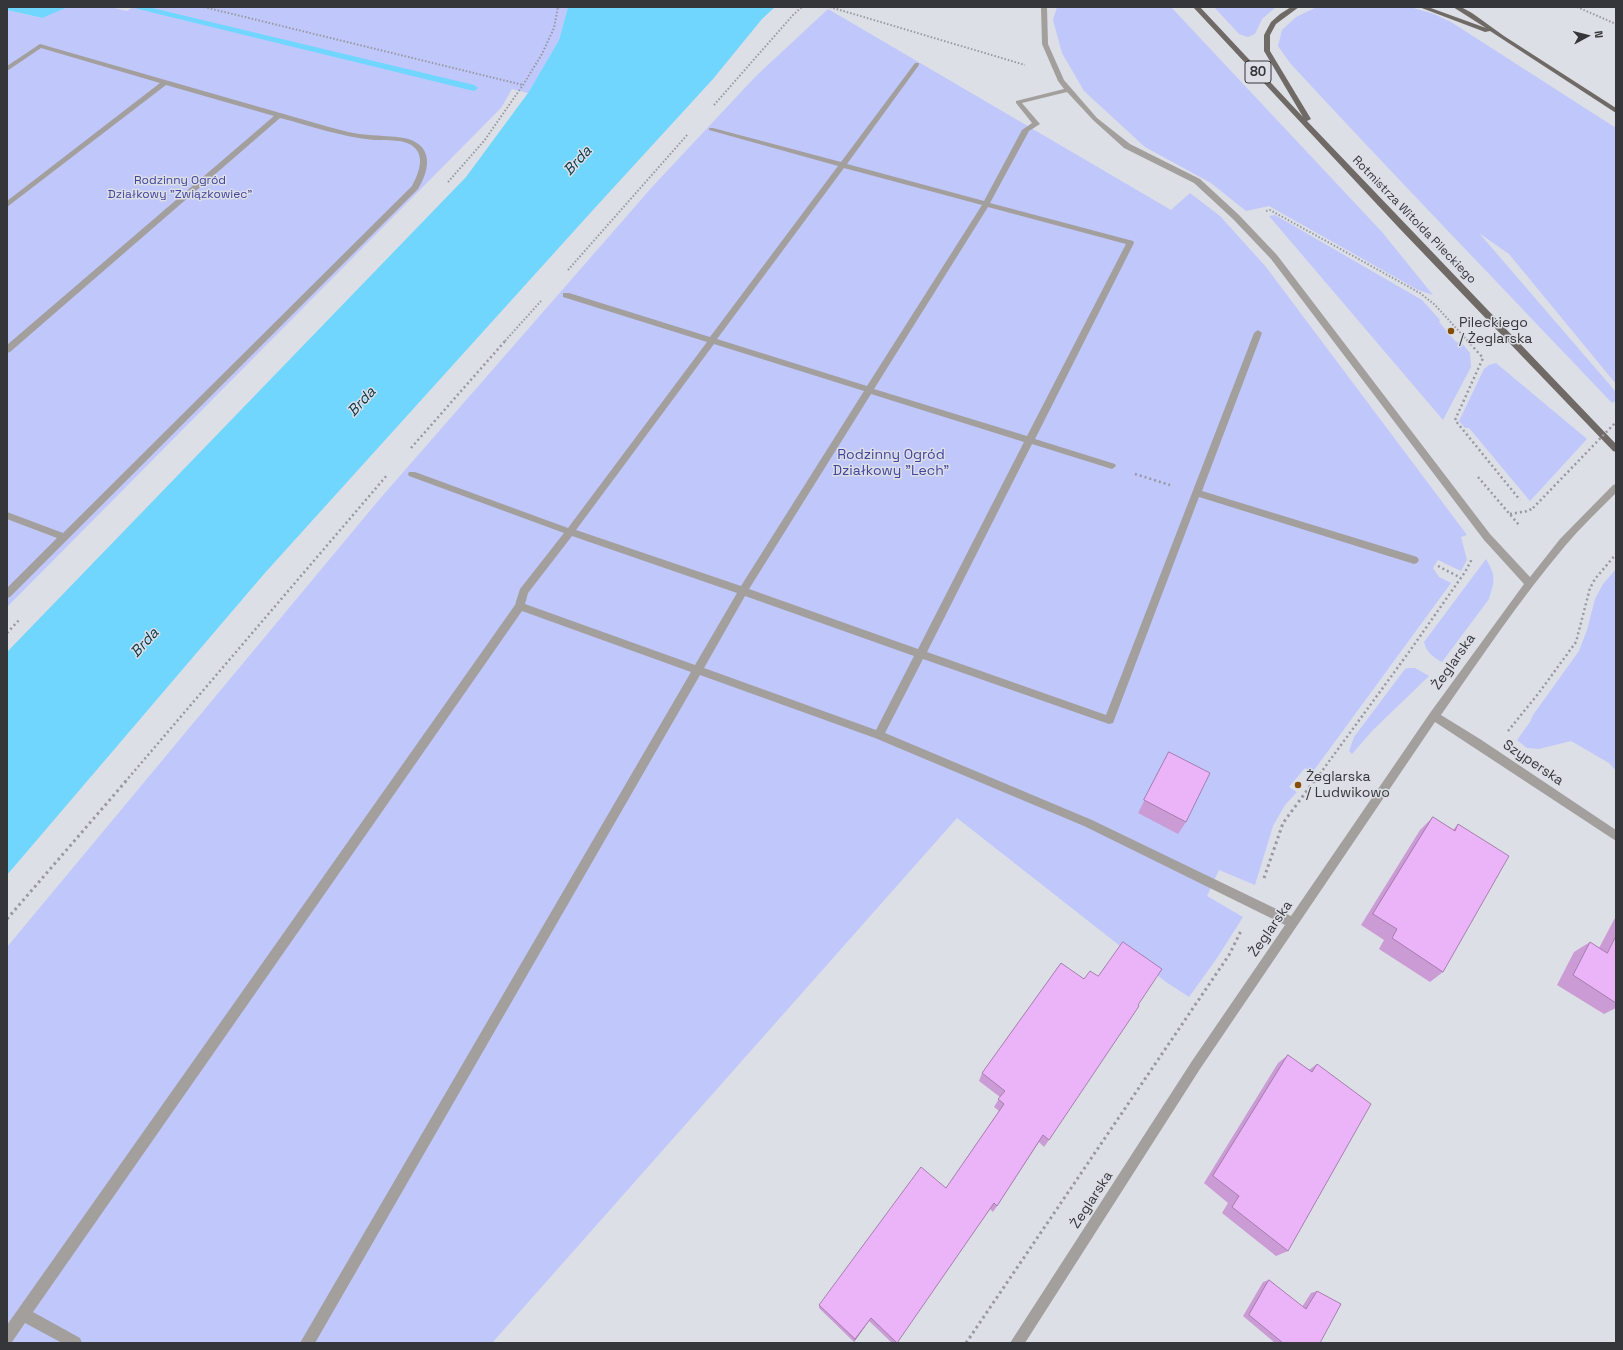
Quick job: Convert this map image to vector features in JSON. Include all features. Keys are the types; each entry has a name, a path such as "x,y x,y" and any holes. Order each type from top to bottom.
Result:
{"main road":[{"name":"Rotmistrza Witolda Pileckiego","path":"1196,7 1616,449"},
{"path":"1296,7 1272,23 1267,35 1267,51 1319,138"},
{"path":"1422,7 1502,37"},
{"path":"1456,7 1470,14 1502,37 1616,110"}],"street":[{"path":"1044,7 1045,44 1058,75 1068,90 1095,119 1126,146 1196,181 1236,217 1274,257 1483,532 1529,583"},
{"path":"7,69 40,46 279,116 364,137 390,138 415,144 420,148 424,170 415,187 7,594"},
{"path":"7,1337 520,606 523,592 570,532 917,64"},
{"path":"7,205 164,83"},
{"path":"307,1343 743,591 986,204 1026,130 1036,124 1018,102 1068,90"},
{"path":"7,350 279,116"},
{"path":"711,130 1130,243 879,735"},
{"path":"566,295 1112,466"},
{"path":"412,474 570,532 1110,720 1258,333"},
{"name":"Żeglarska","path":"1017,1343 1196,1065 1434,716 1529,583 1563,542 1616,487"},
{"path":"1196,493 1414,560"},
{"path":"7,515 64,537"},
{"path":"520,606 879,735 1088,823 1255,903 1293,923"},
{"name":"Szyperska","path":"1434,716 1476,742 1616,836"},
{"path":"24,1314 75,1343"}],"path":[{"path":"204,7 523,85"},
{"path":"830,7 1058,75"},
{"path":"1577,7 1616,24"},
{"path":"1262,212 1270,210 1420,293 1440,310 1483,358 1455,420 1520,500"},
{"path":"1533,508 1616,422"},
{"path":"1112,466 1196,493"},
{"path":"1474,472 1519,525"},
{"path":"966,1343 1229,955 1255,903 1284,824 1409,652 1465,572 1474,554"},
{"path":"1476,742 1505,735 1538,694 1576,642 1581,626 1586,599 1595,579 1616,554"}],"green space":[{"name":"Rodzinny Ogród Działkowy \"Związkowiec\"","path":"68,7 110,7 127,11 133,7 568,7 559,40 528,93 512,89 501,108 7,607 7,10 41,18"},
{"path":"1057,7 1171,7 1382,232 1433,295 1418,290 1269,206 1246,211 1211,183 1145,147 1084,91 1062,53 1053,20"},
{"path":"1214,7 1276,7 1262,19 1255,34 1248,37 1239,34"},
{"path":"1317,7 1410,7 1434,14 1451,22 1616,128 1616,384 1509,254 1479,233 1616,392 1616,401 1612,403 1290,63 1278,46 1282,30 1296,17"},
{"name":"Rodzinny Ogród Działkowy \"Lech\"","path":"828,9 1171,210 1190,193 1220,216 1266,267 1467,535 1461,537 1467,560 1461,571 1438,560 1433,568 1439,577 1451,583 1312,773 1305,768 1289,787 1297,792 1285,805 1273,826 1255,885 1219,870 1207,896 1243,917 1217,958 1189,997 1166,982 957,818 492,1343 7,1343 7,947 378,501 653,186 756,76"},
{"path":"1275,215 1422,300 1440,320 1439,322 1456,342 1461,342 1470,353 1471,367 1443,420 1269,216"},
{"path":"1496,363 1587,439 1530,501 1469,428 1465,428 1459,421 1484,369 1489,365"},
{"path":"1486,559 1492,570 1494,578 1489,599 1442,662 1431,654 1424,642"},
{"path":"1616,569 1616,771 1609,763 1571,741 1539,749 1527,748 1517,740 1579,651 1587,630 1595,599 1603,584"},
{"path":"1415,668 1429,676 1373,730 1352,754 1349,751 1354,737 1405,669"}],"water":[{"path":"7,7 68,7 42,18 7,10"},
{"name":"Brda","path":"568,7 775,7 762,19 713,79 264,574 7,875 7,652 466,177 528,93 559,40"}],"building":[{"path":"1169,752 1210,773 1186,822 1144,800"},
{"path":"1433,817 1455,831 1458,824 1509,856 1443,972 1392,938 1397,929 1373,914"},
{"path":"1616,936 1616,1003 1573,975 1590,942 1607,953"},
{"path":"1123,942 1162,969 1138,1005 1139,1006 1049,1140 1043,1135 997,1206 994,1203 897,1343 871,1318 855,1339 819,1305 921,1167 946,1188 1004,1104 998,1099 1005,1091 982,1073 1061,963 1084,979 1090,971 1098,976"},
{"path":"1288,1055 1312,1072 1317,1064 1371,1104 1288,1251 1232,1207 1239,1196 1213,1176"},
{"path":"1269,1280 1306,1309 1317,1291 1341,1304 1320,1343 1283,1343 1249,1315"}],"waterway":[{"path":"138,7 474,88"}],"place":[{"name":"Pileckiego / Żeglarska","path":"1451,331"},
{"name":"Żeglarska / Ludwikowo","path":"1298,785"}]}
